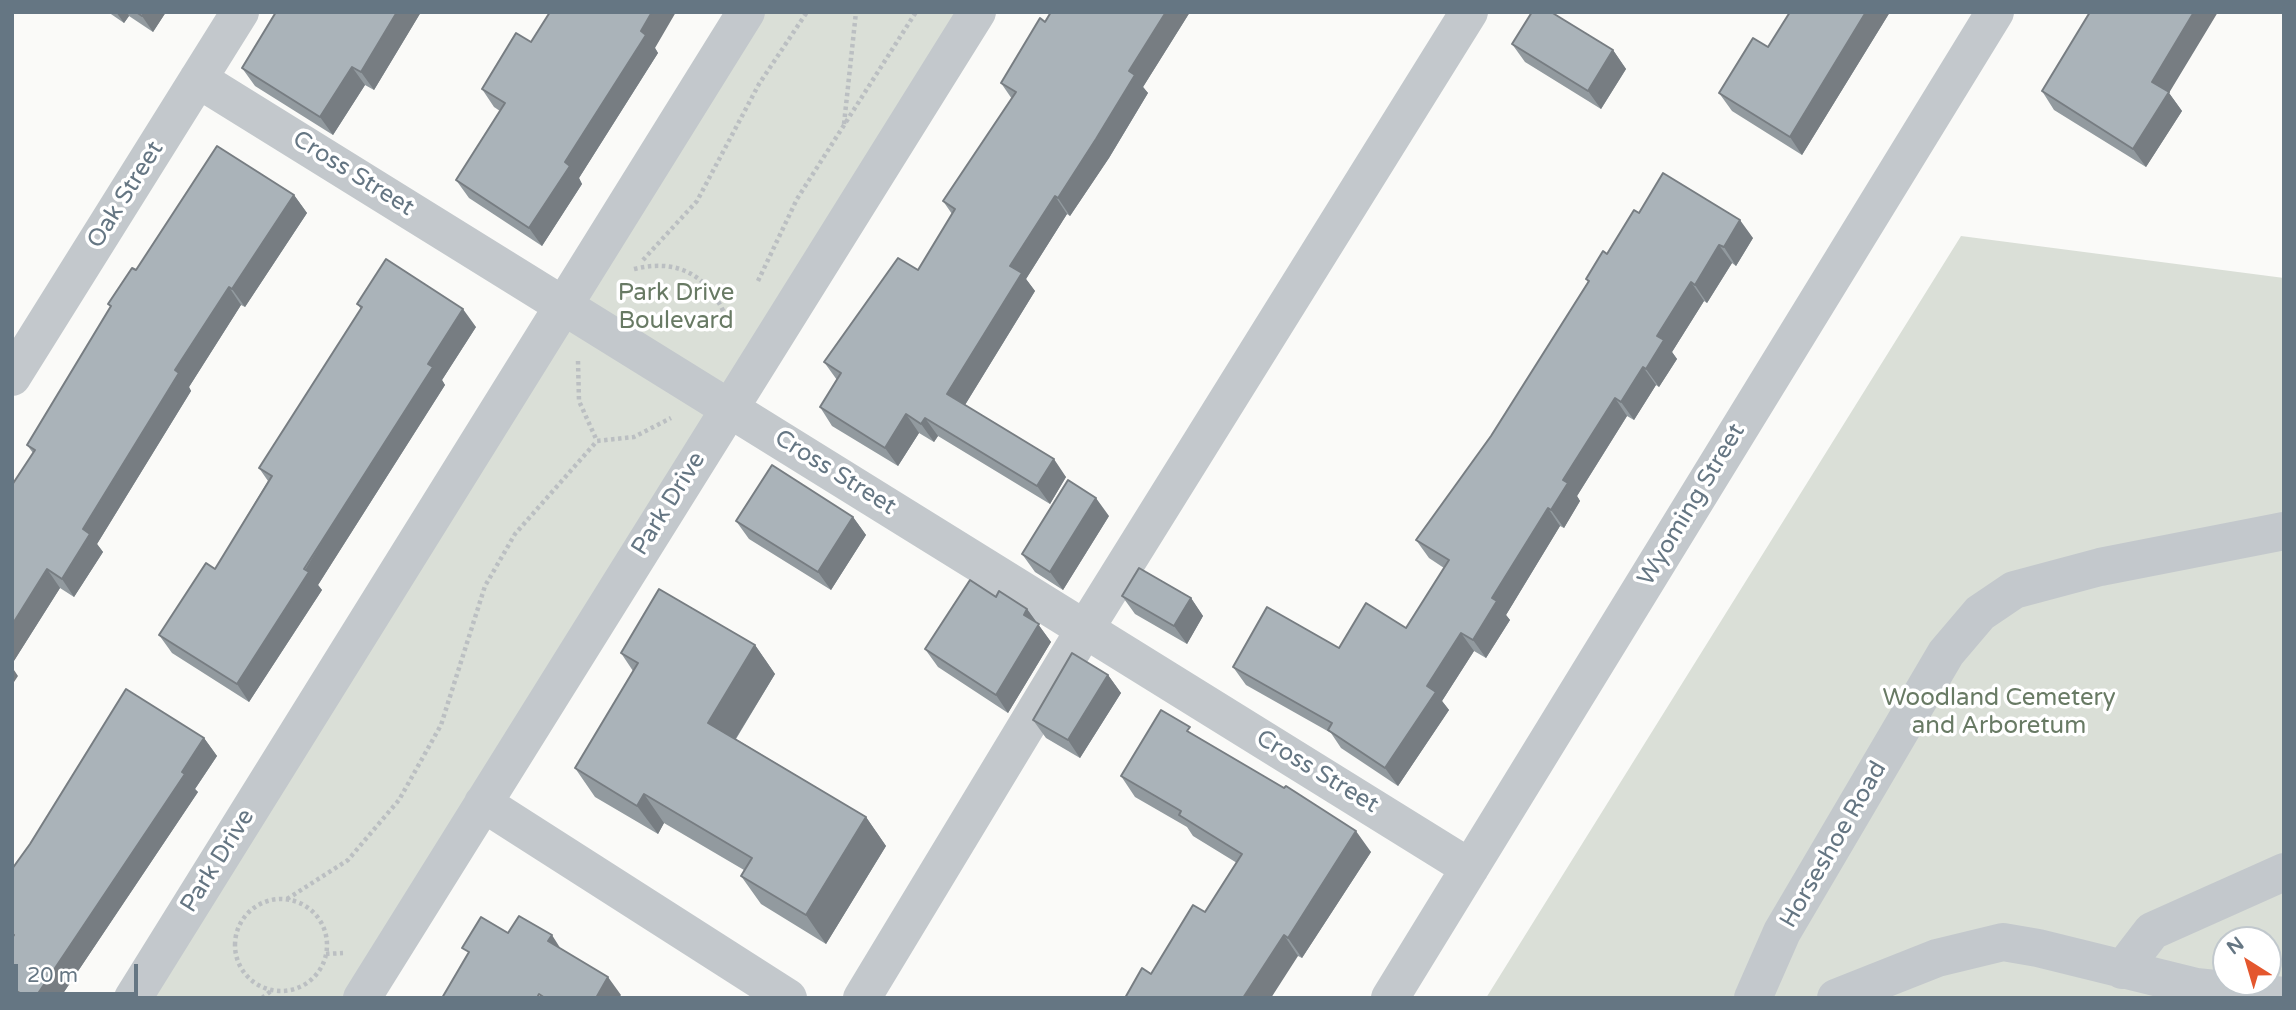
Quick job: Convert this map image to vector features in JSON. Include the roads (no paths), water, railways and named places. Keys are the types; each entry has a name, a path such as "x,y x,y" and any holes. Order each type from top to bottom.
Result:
{"street":[{"name":"Oak Street","path":"12,377 240,12"},
{"name":"Park Drive","path":"133,998 746,12"},
{"name":"Park Drive","path":"362,998 977,12"},
{"path":"862,998 1085,629 1469,12"},
{"name":"Wyoming Street","path":"1390,998 1995,12"},
{"name":"Cross Street","path":"198,79 1470,868"},
{"name":"Horseshoe Road","path":"1754,998 1782,932 1947,653 1980,613 2014,590 2100,567 2284,531"},
{"path":"483,803 788,998"},
{"path":"2122,970 2152,931 2284,872"},
{"path":"1836,998 1937,958 2003,943 2038,948 2196,987 2284,996"}],"park label":[{"name":"Park Drive Boulevard","path":"676,308"},
{"name":"Woodland Cemetery and Arboretum","path":"1999,713"}]}
